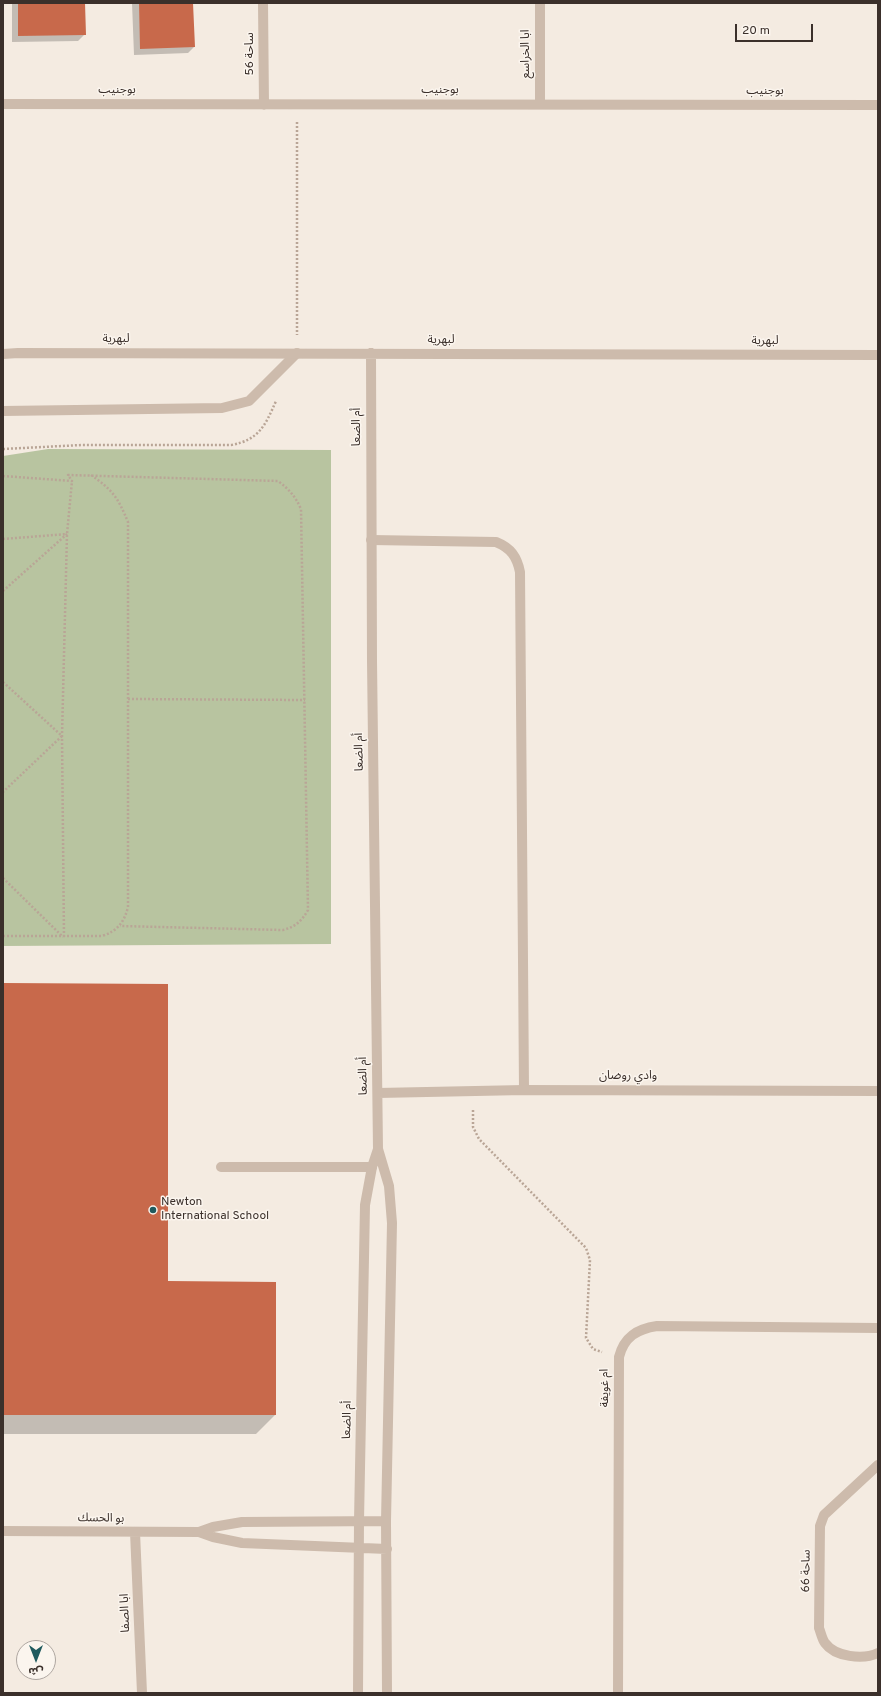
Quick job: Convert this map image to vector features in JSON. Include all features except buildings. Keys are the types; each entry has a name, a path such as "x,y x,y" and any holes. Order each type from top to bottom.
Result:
{"street":[{"name":"ساحة 56","path":"263,3 264,104"},
{"name":"ابا الخراسع","path":"540,3 540,104"},
{"name":"بوجنيب","path":"3,104 878,105"},
{"name":"لبهرية","path":"3,354 18,352 878,355"},
{"path":"3,412 222,408 249,400 297,353"},
{"name":"أم الضعا","path":"371,353 371,540 378,1149 389,1186 392,1223 386,1521 387,1693"},
{"path":"371,540 496,542 505,546 513,553 518,562 520,580 524,1090"},
{"name":"وادي روضان","path":"378,1093 473,1090 878,1092"},
{"name":"أم الضعا","path":"358,1693 359,1521 365,1205 372,1167 378,1149"},
{"path":"221,1167 372,1167"},
{"name":"ام غويفة","path":"618,1693 619,1357 622,1347 629,1338 644,1328 657,1326 878,1328"},
{"name":"ساحة 66","path":"878,1465 824,1515 820,1526 819,1628 825,1643 837,1653 866,1656 878,1652"},
{"name":"بو الحسك","path":"3,1530 199,1532 213,1527 242,1522 386,1521"},
{"name":"ابا الصفا","path":"135,1532 142,1693"},
{"name":"بو الحسك","path":"199,1532 213,1537 242,1543 387,1549"}],"path":[{"path":"297,104 297,353"},
{"path":"3,449 82,445 231,445 243,443 257,436 271,414 277,400"},
{"path":"64,937 62,736 67,534 72,481 68,475 278,481 288,488 296,498 301,509 308,910 304,918 291,928 283,930 120,926"},
{"path":"3,936 102,936 112,933 120,926 126,917 128,907 128,522 120,503 108,486 90,475"},
{"path":"3,476 72,481"},
{"path":"3,539 67,534"},
{"path":"3,591 67,534"},
{"path":"3,682 62,736"},
{"path":"128,699 305,700"},
{"path":"3,792 62,736"},
{"path":"3,878 64,937"},
{"path":"473,1090 473,1127 479,1139 586,1248 590,1260 586,1338 593,1349 619,1357"}],"green space":[{"path":"48,449 331,450 331,944 3,946 3,456"}],"place":[{"name":"Newton International School","path":"153,1210"}]}
